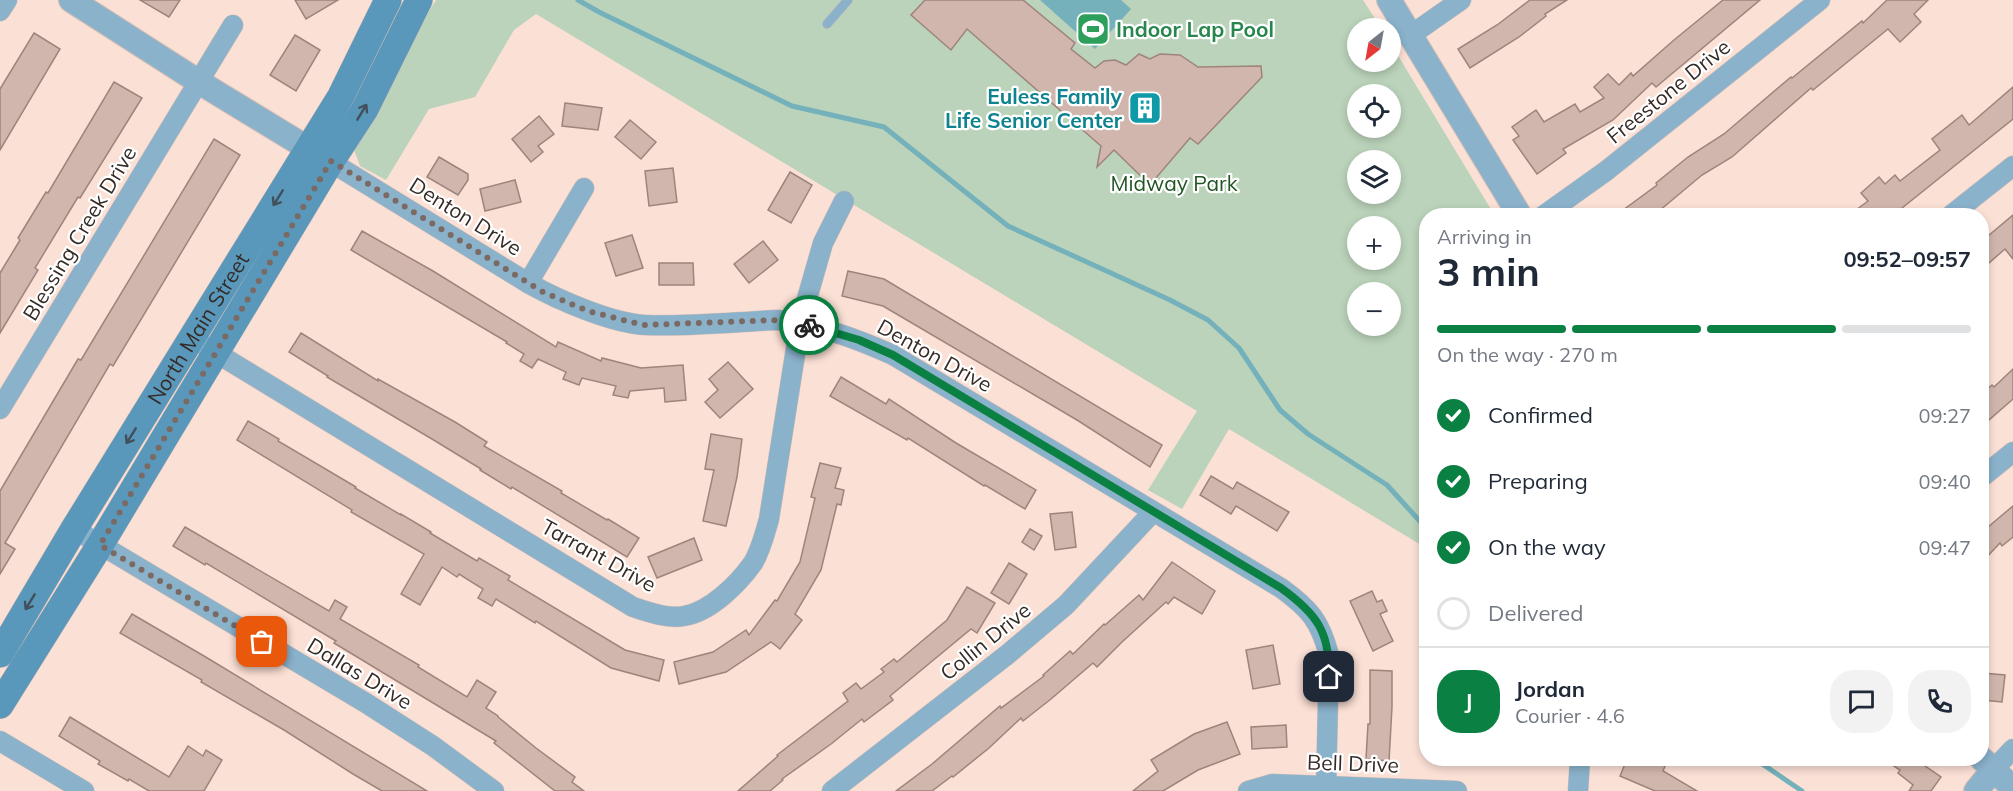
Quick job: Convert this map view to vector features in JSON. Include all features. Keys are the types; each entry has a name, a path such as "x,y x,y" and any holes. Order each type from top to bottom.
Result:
{"main road":[{"name":"North Main Street","path":"0,705 100,545 215,353 320,155 341,96 388,0"},
{"name":"North Main Street","path":"0,654 192,338 320,155 365,109 418,0"}],"street":[{"path":"0,11 7,0"},
{"path":"71,0 199,82 320,155"},
{"path":"1389,0 1515,208"},
{"path":"1411,35 1461,0"},
{"name":"Freestone Drive","path":"1554,208 1606,171 1820,0"},
{"name":"Blessing Creek Drive","path":"0,409 233,25"},
{"name":"Denton Drive","path":"320,155 528,283 588,311 643,325 778,320 800,323 821,327 893,355 1281,588 1303,603 1316,620 1324,635 1329,655 1326,789"},
{"path":"1960,208 2013,166"},
{"path":"528,283 584,188"},
{"name":"Tarrant Drive","path":"192,338 633,607 662,615 684,616 704,608 724,594 754,561 762,542 769,519 800,323 823,243 844,201"},
{"path":"1989,471 2013,452"},
{"name":"Collin Drive","path":"832,791 1008,654 1066,605 1153,512"},
{"name":"Dallas Drive","path":"74,529 366,704 433,746 494,791"},
{"path":"0,741 84,791"},
{"path":"1989,763 2013,749"},
{"path":"1989,765 2013,788"},
{"path":"1578,791 1580,766"},
{"path":"1976,791 1987,766"},
{"name":"Bell Drive","path":"1248,791 1272,784 1326,789 1456,791"}],"lane":[{"path":"827,24 848,0"}],"green space":[{"name":"Midway Park","path":"436,0 1363,0 1375,18 1347,18 1347,72 1401,72 1401,61 1490,208 1419,208 1419,544 1229,429 1182,509 1148,490 1197,411 536,14 514,30 475,97 429,109 386,180 360,166 353,147"}],"water":[{"name":"Indoor Lap Pool","path":"1040,0 1121,0 1131,9 1095,49"}],"building":[{"path":"140,0 180,0 169,17"},
{"path":"295,0 338,0 306,19"},
{"name":"Euless Family Life Senior Center","path":"925,0 1023,0 1075,43 1071,49 1095,68 1104,61 1115,60 1126,65 1139,54 1150,59 1160,54 1180,55 1198,67 1261,66 1262,77 1198,144 1190,138 1150,185 1114,150 1097,167 1101,146 967,29 951,50 911,15"},
{"path":"1530,0 1567,0 1545,14 1546,16 1519,37 1470,68 1458,49 1497,25"},
{"path":"1723,0 1760,0 1656,87 1652,83 1613,120 1563,149 1566,153 1537,174 1513,140 1519,136 1512,127 1536,110 1544,122 1575,104 1580,112 1604,98 1594,87 1608,74 1619,85 1631,73 1633,76"},
{"path":"1887,0 1928,0 1914,14 1921,22 1900,42 1888,29 1813,90 1811,88 1732,157 1702,175 1663,208 1626,208 1657,185 1656,183 1688,157 1724,134 1862,21 1863,23"},
{"path":"34,33 60,49 0,150 0,89"},
{"path":"295,35 320,50 296,91 270,75"},
{"path":"114,82 142,98 35,268 38,270 0,333 0,273 20,240 18,238 46,192 48,193"},
{"path":"2013,87 2013,119 1902,208 1859,208 1868,201 1861,193 1879,177 1885,184 1895,175 1900,181 1940,150 1932,139 1962,115 1969,125"},
{"path":"565,103 602,108 598,130 562,126"},
{"path":"539,116 554,134 538,146 543,152 531,162 512,139"},
{"path":"630,120 656,142 641,159 615,137"},
{"path":"214,139 240,155 113,366 110,364 5,543 15,549 0,574 0,491 78,359 81,360"},
{"path":"439,157 468,174 468,180 458,195 427,177"},
{"path":"673,168 677,202 649,206 645,171"},
{"path":"790,172 812,185 791,223 768,210"},
{"path":"515,180 521,202 485,211 480,189"},
{"path":"2013,215 2013,259 2005,249 1989,263 1989,235"},
{"path":"362,231 433,271 556,347 558,342 601,361 602,358 641,368 683,365 686,400 665,402 664,388 630,391 628,398 613,395 616,386 582,378 579,385 563,379 566,372 538,359 532,368 520,361 524,354 507,342 351,250"},
{"path":"632,235 643,268 616,276 605,243"},
{"path":"763,241 778,260 749,283 734,264"},
{"path":"659,263 693,263 694,285 659,285"},
{"path":"848,271 884,279 1162,445 1150,467 1077,420 883,306 842,296"},
{"path":"301,333 378,381 378,379 455,422 487,442 484,446 639,538 627,557 512,487 511,489 289,352"},
{"path":"728,362 753,389 720,418 705,402 718,390 709,379"},
{"path":"2013,369 2013,399 1989,420 1989,388 1992,385 1994,387"},
{"path":"841,377 886,404 889,399 956,443 1036,490 1025,509 908,438 907,440 830,396"},
{"path":"248,421 477,561 479,558 510,576 508,580 625,650 664,660 659,681 611,668 496,599 492,606 478,598 483,589 459,574 457,577 442,567 420,605 401,594 424,554 351,512 352,510 237,440"},
{"path":"711,434 742,439 737,477 726,526 703,521 714,470 705,469"},
{"path":"820,463 841,468 835,488 844,490 841,505 837,504 821,570 795,614 802,620 780,649 771,642 726,672 679,684 674,662 713,652 746,630 749,635 775,600 777,601 800,562 815,498 811,497"},
{"path":"1211,476 1233,489 1237,482 1289,512 1277,531 1236,506 1231,514 1200,495"},
{"path":"2013,506 2013,537 2002,546 2000,543 1989,555 1989,526"},
{"path":"1072,512 1076,547 1055,550 1050,514"},
{"path":"185,527 329,611 335,600 347,607 340,619 419,665 418,667 467,697 477,680 496,692 486,708 575,777 572,782 584,791 555,791 494,743 496,741 334,643 336,641 206,563 205,565 173,546"},
{"path":"1030,529 1042,536 1034,550 1022,542"},
{"path":"694,538 702,560 657,578 648,557"},
{"path":"1172,562 1215,591 1202,614 1174,597 1097,667 1093,663 1023,721 1021,718 953,777 932,791 896,791 932,764 1000,706 1001,708 1044,676 1070,651 1073,654 1139,595 1143,600"},
{"path":"1009,563 1027,574 1009,604 991,593"},
{"path":"967,587 995,603 977,633 971,629 890,696 893,700 864,722 862,719 782,779 770,791 738,791 777,755 848,701 843,693 856,683 861,689 884,672 881,669 894,659 897,662 947,620"},
{"path":"1372,591 1377,602 1382,600 1387,611 1380,614 1393,641 1373,651 1350,601"},
{"path":"132,614 427,791 382,791 353,774 284,730 201,682 202,680 120,633"},
{"path":"1273,645 1280,684 1253,689 1246,650"},
{"path":"1370,670 1392,671 1389,761 1366,759 1368,724 1370,724"},
{"path":"1989,674 2005,675 2002,702 1989,701"},
{"path":"70,717 169,777 188,746 203,756 206,750 222,760 204,791 149,791 98,764 100,761 59,736"},
{"path":"1227,722 1240,754 1198,770 1163,791 1133,791 1158,771 1151,760 1194,734"},
{"path":"1286,725 1287,747 1252,749 1251,727"},
{"path":"1624,766 1665,766 1663,771 1697,791 1655,791 1620,776"},
{"path":"1894,766 1925,766 1941,777 1931,791 1909,791 1913,785 1898,773 1900,770"}],"waterway":[{"path":"578,0 792,106 884,127 1008,226 1170,300 1208,320 1239,348 1280,410 1308,434 1387,485 1419,520"},
{"path":"1765,766 1802,791"}],"way so far":[{"path":"262,642 100,545 331,161 543,292 588,311 643,325 778,320 809,325"}],"place":[{"name":"Indoor Lap Pool","path":"1093,29"},
{"name":"Euless Family Life Senior Center","path":"1145,108"}],"route":[{"path":"809,325 859,340 893,355 1281,588 1303,603 1316,620 1324,635 1329,655 1329,677"}]}
